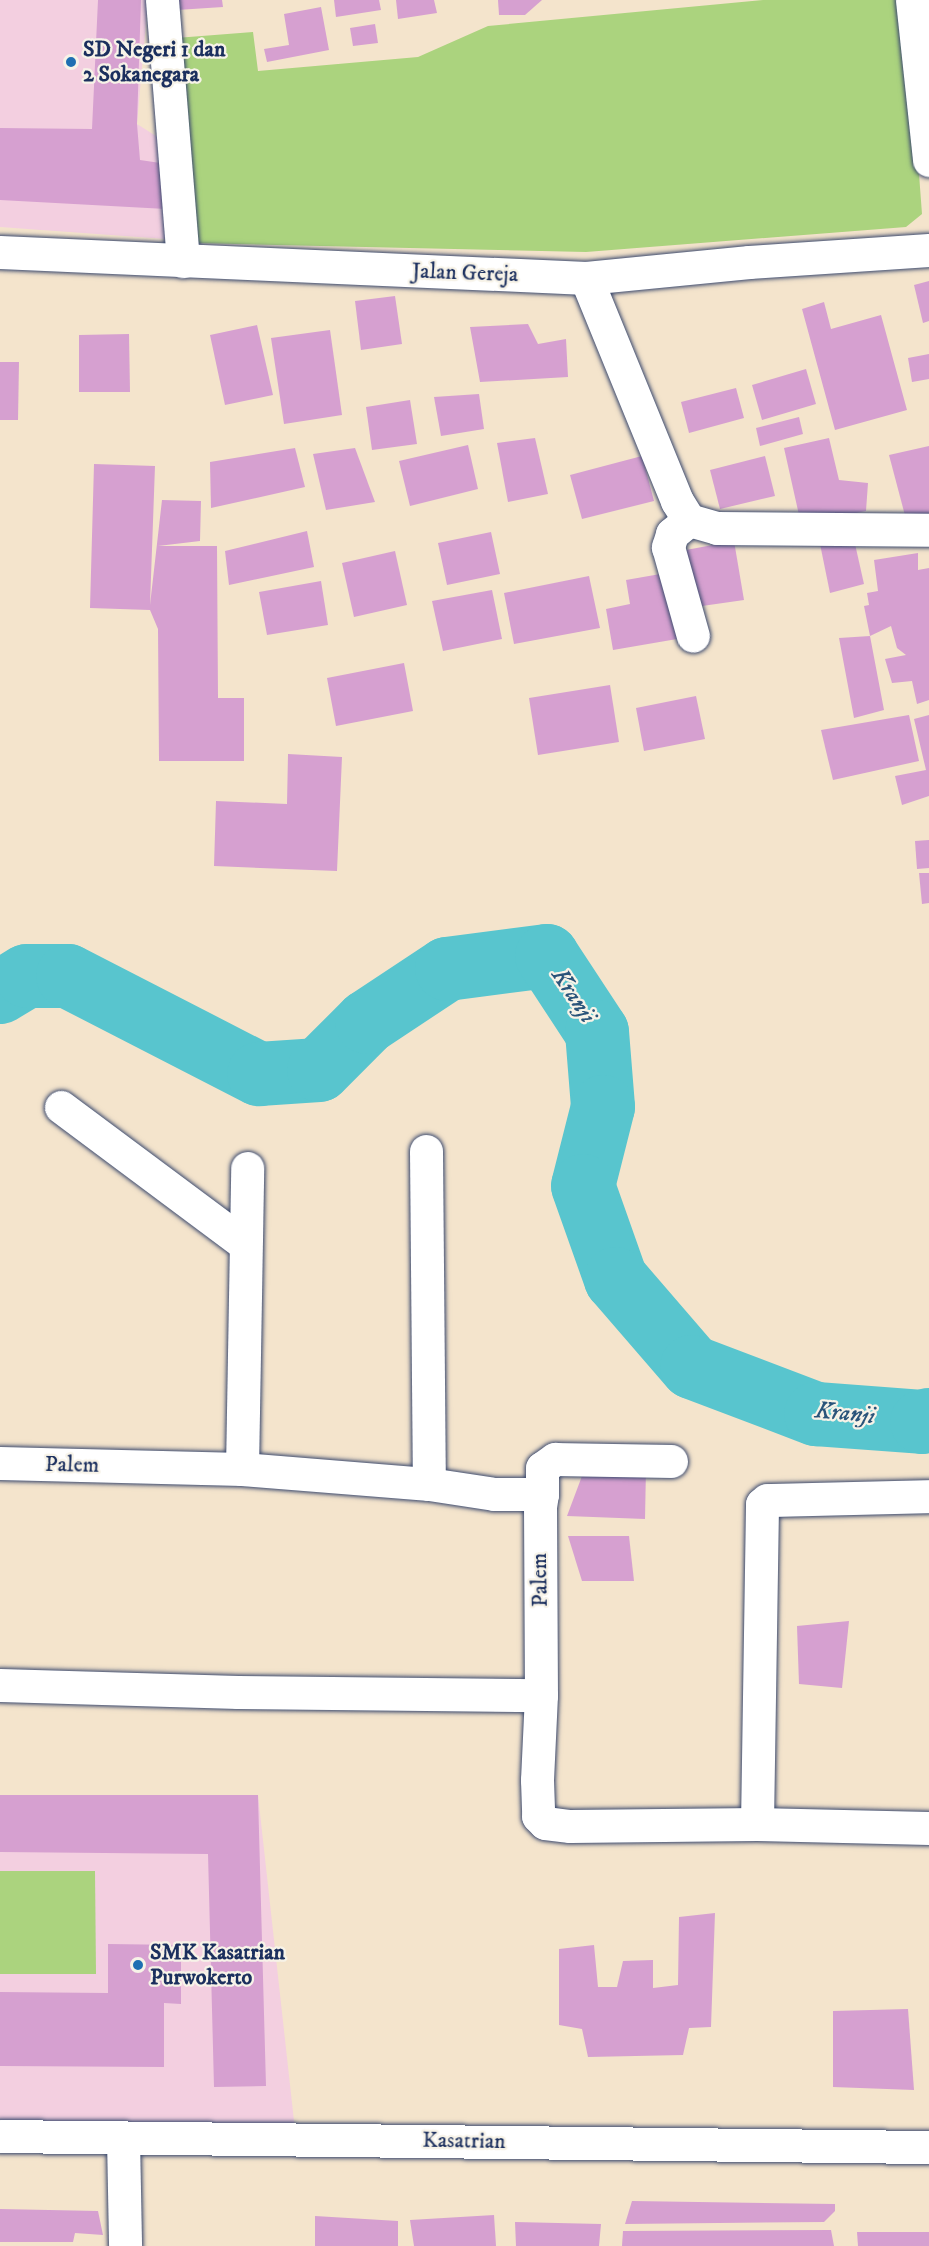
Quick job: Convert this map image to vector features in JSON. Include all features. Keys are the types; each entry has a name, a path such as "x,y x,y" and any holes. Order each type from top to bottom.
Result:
{"street":[{"path":"162,0 183,261"},
{"path":"912,0 929,160"},
{"name":"Jalan Gereja","path":"0,252 586,278 749,262 929,250"},
{"path":"586,278 677,501 688,520 717,528 929,530"},
{"path":"688,520 672,534 668,547 693,636"},
{"path":"61,1107 245,1244"},
{"path":"426,1151 429,1484"},
{"path":"242,1469 247,1168"},
{"path":"542,1494 542,1468 555,1459 671,1461"},
{"name":"Palem","path":"0,1463 242,1469 429,1484 494,1494 542,1494 540,1506 541,1695 538,1816 545,1823 564,1826 757,1824 929,1828"},
{"path":"757,1824 762,1504 767,1500 929,1496"},
{"path":"0,1685 238,1692 541,1695"},
{"name":"Kasatrian","path":"0,2136 929,2147"},
{"path":"123,2138 125,2246"}],"shaded area":[{"name":"SD Negeri 1 dan 2 Sokanegara","path":"0,0 148,0 137,124 167,143 166,239 0,227"},
{"name":"SMK Kasatrian Purwokerto","path":"0,1795 258,1795 296,2139 0,2136"}],"green space":[{"path":"763,0 906,0 922,214 906,227 586,252 193,243 176,38 253,32 258,71 418,57 488,26"},
{"path":"0,1871 95,1871 96,1974 0,1974"}],"building":[{"path":"98,0 141,0 137,124 140,160 167,164 166,209 0,200 0,128 92,129"},
{"path":"176,0 222,0 223,7 177,10"},
{"path":"334,0 379,0 381,10 336,17"},
{"path":"396,0 434,0 437,13 398,19"},
{"path":"498,0 542,0 525,15 499,15"},
{"path":"321,7 329,50 267,62 264,49 289,45 284,14"},
{"path":"375,24 378,43 353,46 350,28"},
{"path":"929,281 929,321 923,323 914,285"},
{"path":"395,296 402,344 361,350 355,301"},
{"path":"824,302 831,329 881,315 907,410 835,430 802,309"},
{"path":"528,324 538,344 566,339 568,377 480,382 470,327"},
{"path":"257,325 273,395 225,405 210,335"},
{"path":"330,330 342,415 284,424 271,338"},
{"path":"129,334 130,392 79,392 79,335"},
{"path":"929,354 929,379 912,382 908,358"},
{"path":"0,362 19,362 18,420 0,420"},
{"path":"806,369 816,404 762,420 752,385"},
{"path":"736,388 744,418 689,433 681,402"},
{"path":"479,394 484,429 441,436 434,397"},
{"path":"410,400 417,444 372,450 366,407"},
{"path":"799,417 803,434 760,446 756,428"},
{"path":"535,438 548,494 508,502 497,443"},
{"path":"829,438 839,480 868,483 866,511 801,524 784,448"},
{"path":"468,445 478,489 410,506 399,461"},
{"path":"929,446 929,519 907,523 889,455"},
{"path":"295,448 305,487 211,508 210,462"},
{"path":"355,448 375,502 326,510 313,454"},
{"path":"642,456 654,501 582,519 570,475"},
{"path":"765,456 775,496 720,509 710,470"},
{"path":"94,464 155,466 150,605 162,500 201,501 200,541 158,546 217,546 218,698 244,698 244,761 159,761 158,629 150,610 90,608"},
{"path":"307,531 314,567 229,585 225,551"},
{"path":"491,532 500,574 447,585 438,543"},
{"path":"853,535 864,584 830,593 820,544"},
{"path":"734,541 744,600 695,607 686,550"},
{"path":"395,551 407,605 354,617 342,563"},
{"path":"918,553 918,570 929,568 929,700 917,704 912,681 892,683 885,659 906,655 897,648 891,626 870,636 864,606 869,605 867,593 878,591 874,560"},
{"path":"666,573 677,639 613,650 606,609 630,604 626,580"},
{"path":"589,576 600,628 514,644 504,593"},
{"path":"321,581 328,625 267,635 259,592"},
{"path":"492,590 502,639 443,651 432,601"},
{"path":"870,636 884,710 854,718 839,638"},
{"path":"404,663 413,711 336,726 327,678"},
{"path":"610,685 619,742 538,755 529,698"},
{"path":"696,696 705,739 644,751 636,708"},
{"path":"909,715 919,761 833,780 821,730"},
{"path":"929,715 929,796 902,805 895,776 926,770 914,719"},
{"path":"288,754 342,757 337,871 214,866 216,801 287,804"},
{"path":"929,840 929,868 917,869 915,841"},
{"path":"919,873 929,873 929,903 922,904"},
{"path":"646,1468 645,1519 567,1516 582,1476"},
{"path":"568,1536 629,1536 634,1581 582,1581"},
{"path":"849,1621 842,1688 799,1684 797,1626"},
{"path":"0,1795 258,1795 266,2086 214,2087 208,1854 0,1852"},
{"path":"715,1913 711,2027 689,2028 683,2055 588,2057 582,2029 559,2025 559,1949 594,1945 598,1987 617,1987 623,1961 653,1960 653,1988 678,1985 679,1917"},
{"path":"108,1944 181,1945 181,2004 164,2003 164,2067 0,2066 0,1992 108,1993"},
{"path":"908,2009 914,2090 833,2087 833,2011"},
{"path":"632,2201 835,2204 835,2211 824,2222 625,2224"},
{"path":"0,2209 98,2211 103,2235 75,2233 73,2242 0,2242"},
{"path":"494,2215 496,2246 414,2246 410,2220"},
{"path":"315,2216 398,2221 398,2246 315,2246"},
{"path":"515,2222 601,2224 599,2246 516,2246"},
{"path":"831,2230 834,2246 622,2246 623,2231"},
{"path":"857,2232 929,2232 929,2246 858,2246"}],"waterway":[{"name":"Kranji","path":"0,992 27,976 68,976 259,1074 319,1070 367,1022 447,969 547,956 597,1032 603,1107 583,1186 616,1279 692,1367 816,1414 922,1422 929,1420"}],"place":[{"name":"SD Negeri 1 dan 2 Sokanegara","path":"71,62"},
{"name":"SMK Kasatrian Purwokerto","path":"138,1965"}]}
